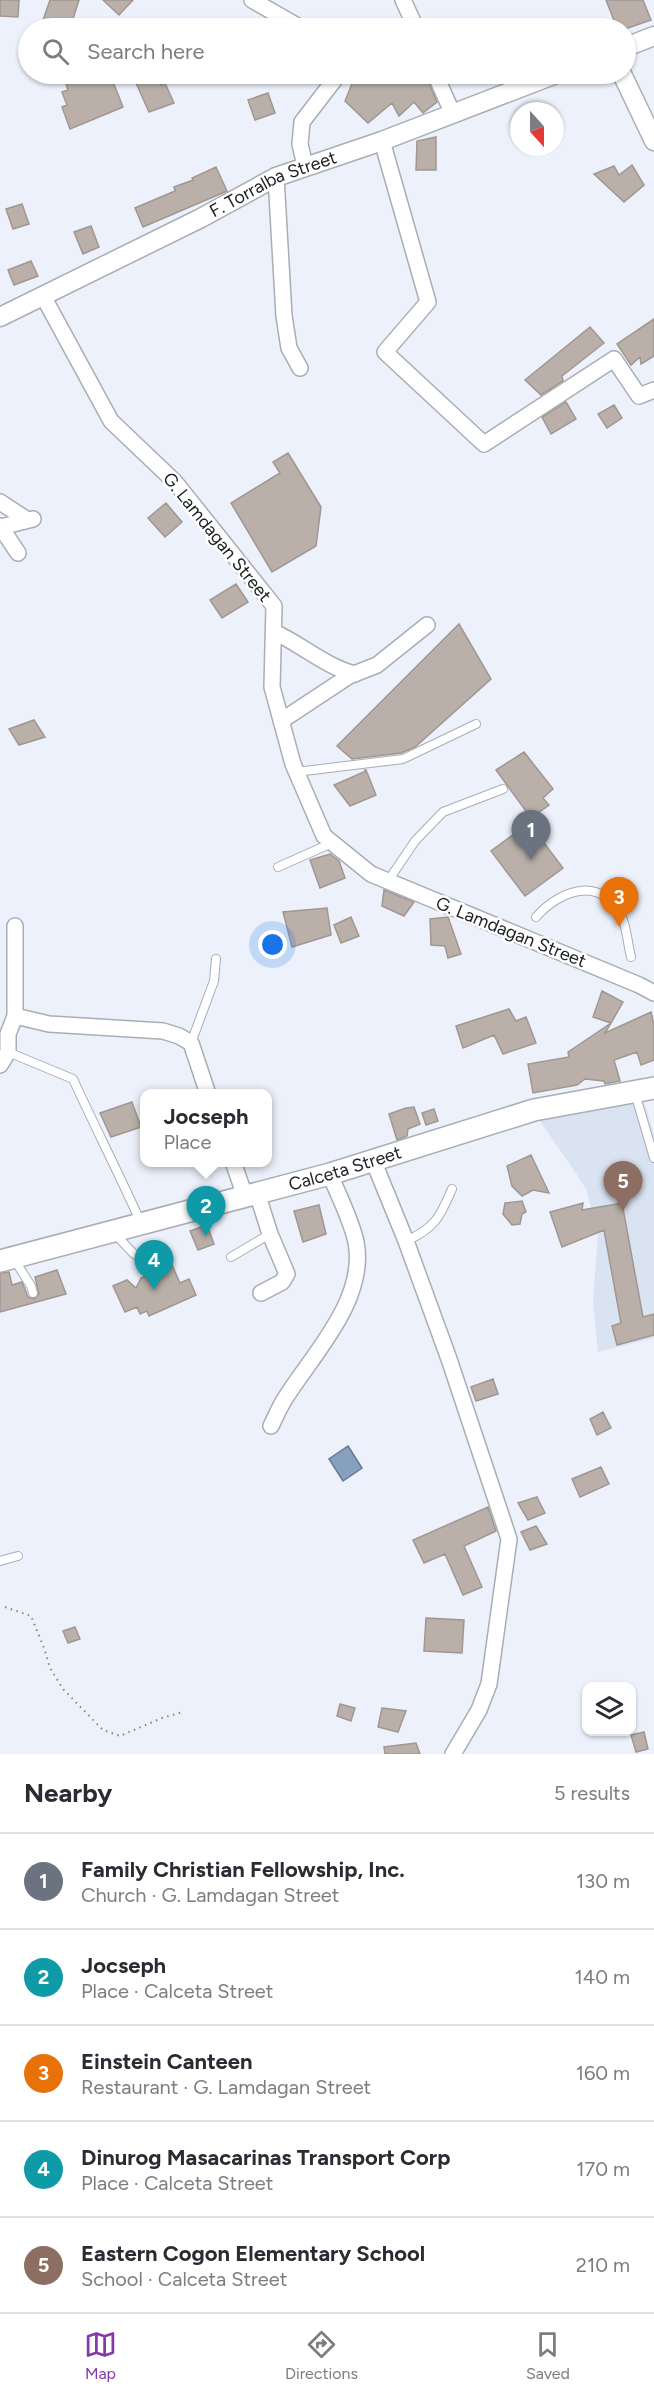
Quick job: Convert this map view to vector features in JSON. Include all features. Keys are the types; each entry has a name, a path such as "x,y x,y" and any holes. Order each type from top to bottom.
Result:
{"main road":[{"name":"Calceta Street","path":"7,1259 330,1174 534,1110 644,1090"}],"street":[{"path":"252,0 284,18"},
{"path":"403,0 411,18"},
{"path":"636,44 654,36"},
{"path":"305,166 300,144 303,122 330,84"},
{"path":"439,84 452,112"},
{"name":"F. Torralba Street","path":"0,317 201,218 276,177 382,141 529,84"},
{"path":"627,84 654,141"},
{"path":"382,141 428,302 385,352 484,444 614,359 639,396 654,390"},
{"path":"276,177 284,316 289,348 300,368"},
{"name":"G. Lamdagan Street","path":"43,297 111,421 175,482 274,606 272,687 296,772 324,836 371,874 430,900 516,932 654,993"},
{"path":"0,501 30,519 0,526 18,553"},
{"path":"281,721 354,674 377,665 427,626"},
{"path":"274,632 294,641 344,671 354,674"},
{"path":"4,1058 8,1034 15,1016 15,926"},
{"path":"15,1016 49,1024 164,1031 180,1036 191,1043 206,1089"},
{"path":"373,1160 406,1241 449,1359 509,1539 489,1684 479,1710 453,1754"},
{"path":"236,1167 251,1194 287,1274 282,1282 261,1293"},
{"path":"271,1426 285,1398 334,1328 350,1295 357,1261 356,1241 330,1174"}],"lane":[{"path":"296,772 403,759 476,724"},
{"path":"388,882 415,841 443,812 503,789"},
{"path":"278,867 332,843"},
{"path":"536,917 548,904 570,893 588,890 598,893 615,906 623,921 631,957"},
{"path":"191,1043 214,981 216,959"},
{"path":"4,1058 73,1079 96,1132 114,1162 142,1224"},
{"path":"644,1090 654,1158"},
{"path":"406,1241 419,1235 440,1217 452,1189"},
{"path":"112,1231 133,1253 150,1265"},
{"path":"231,1257 270,1234"},
{"path":"7,1259 31,1286 33,1293"},
{"path":"0,1561 18,1556"}],"path":[{"path":"5,1607 31,1616 50,1668 63,1689 103,1730 120,1737 162,1718 183,1713"}],"shaded area":[{"path":"643,1099 654,1134 654,1338 598,1352 593,1302 598,1234 586,1188 540,1121"}],"water":[{"path":"348,1446 362,1468 343,1481 329,1459"}],"building":[{"path":"0,0 19,0 18,17 0,16"},
{"path":"50,0 79,0 73,18 44,18"},
{"path":"103,0 133,0 119,15"},
{"path":"606,0 643,0 651,20 636,25 636,18 613,18"},
{"path":"66,84 114,84 123,107 70,129 62,107 67,105 62,92 68,90"},
{"path":"136,84 165,84 174,103 149,112"},
{"path":"352,84 429,84 437,102 423,113 414,102 399,116 392,103 368,123 345,101"},
{"path":"268,93 275,113 255,120 248,100"},
{"path":"436,137 436,170 416,170 417,141"},
{"path":"632,165 644,185 624,202 594,174 614,166 619,175"},
{"path":"216,167 227,191 143,227 135,208 175,191 174,187 193,180 192,178"},
{"path":"22,204 29,224 13,229 6,209"},
{"path":"91,226 99,247 83,254 74,232"},
{"path":"31,261 38,276 14,285 8,270"},
{"path":"654,319 654,356 641,364 640,357 631,365 617,344"},
{"path":"590,327 604,343 562,376 563,381 541,395 525,380"},
{"path":"566,402 576,419 551,434 542,417"},
{"path":"614,405 622,418 607,428 598,414"},
{"path":"288,453 321,507 316,546 272,572 231,503 280,473 273,462"},
{"path":"166,503 182,522 165,537 148,518"},
{"path":"236,584 248,602 222,618 210,600"},
{"path":"459,624 491,679 415,747 401,753 352,759 337,746"},
{"path":"34,720 45,737 19,745 9,729"},
{"path":"524,752 553,789 543,798 549,805 531,818 496,770"},
{"path":"365,770 376,795 350,806 334,785"},
{"path":"529,823 563,868 525,896 491,851"},
{"path":"330,854 339,861 345,878 320,888 310,860"},
{"path":"384,890 414,902 404,916 382,906"},
{"path":"327,908 331,935 292,947 283,912"},
{"path":"351,917 359,936 341,943 334,925"},
{"path":"448,917 461,954 448,958 445,946 431,945 430,919"},
{"path":"602,991 623,1002 611,1023 593,1017"},
{"path":"509,1009 516,1021 526,1017 536,1043 503,1054 494,1035 463,1048 456,1026"},
{"path":"651,1012 654,1025 654,1060 641,1065 637,1052 614,1060 620,1081 605,1084 604,1081 585,1079 577,1085 533,1093 528,1064 569,1057 568,1052 611,1023 605,1033"},
{"path":"132,1102 140,1127 111,1137 100,1113"},
{"path":"414,1107 420,1124 408,1129 407,1136 397,1140 389,1114"},
{"path":"434,1109 438,1121 426,1125 422,1113"},
{"path":"531,1155 549,1193 533,1190 522,1196 512,1186 507,1166"},
{"path":"522,1201 526,1212 522,1214 520,1224 512,1225 503,1214 505,1203"},
{"path":"583,1203 582,1210 622,1203 643,1317 654,1314 654,1335 617,1345 612,1326 621,1323 604,1230 562,1247 550,1212"},
{"path":"319,1205 326,1234 303,1242 294,1211"},
{"path":"207,1225 214,1244 198,1250 190,1231"},
{"path":"172,1265 180,1283 189,1279 196,1295 149,1316 147,1311 140,1314 137,1307 125,1312 113,1286 127,1280 136,1288 141,1278"},
{"path":"57,1270 66,1294 0,1312 0,1273 9,1272 12,1285 22,1282 28,1297 34,1299 39,1294 35,1277"},
{"path":"493,1379 498,1394 476,1401 471,1387"},
{"path":"603,1412 611,1428 597,1435 590,1419"},
{"path":"601,1467 609,1484 580,1497 572,1479"},
{"path":"537,1497 545,1513 528,1520 518,1503"},
{"path":"488,1507 496,1531 464,1546 482,1587 463,1595 445,1554 424,1563 413,1540"},
{"path":"536,1526 547,1544 530,1550 521,1532"},
{"path":"426,1618 464,1620 462,1653 424,1651"},
{"path":"75,1627 80,1639 68,1643 63,1631"},
{"path":"340,1704 355,1708 351,1721 337,1716"},
{"path":"382,1708 406,1711 398,1732 378,1727"},
{"path":"644,1732 648,1749 636,1752 631,1736 636,1736 636,1734"},
{"path":"416,1743 420,1754 385,1754 384,1747"}],"place":[{"name":"Family Christian Fellowship, Inc.","path":"531,860"},
{"name":"Einstein Canteen","path":"619,927"},
{"name":"Eastern Cogon Elementary School","path":"623,1211"},
{"name":"Jocseph","path":"206,1236"},
{"name":"Dinurog Masacarinas Transport Corp","path":"154,1290"}]}
